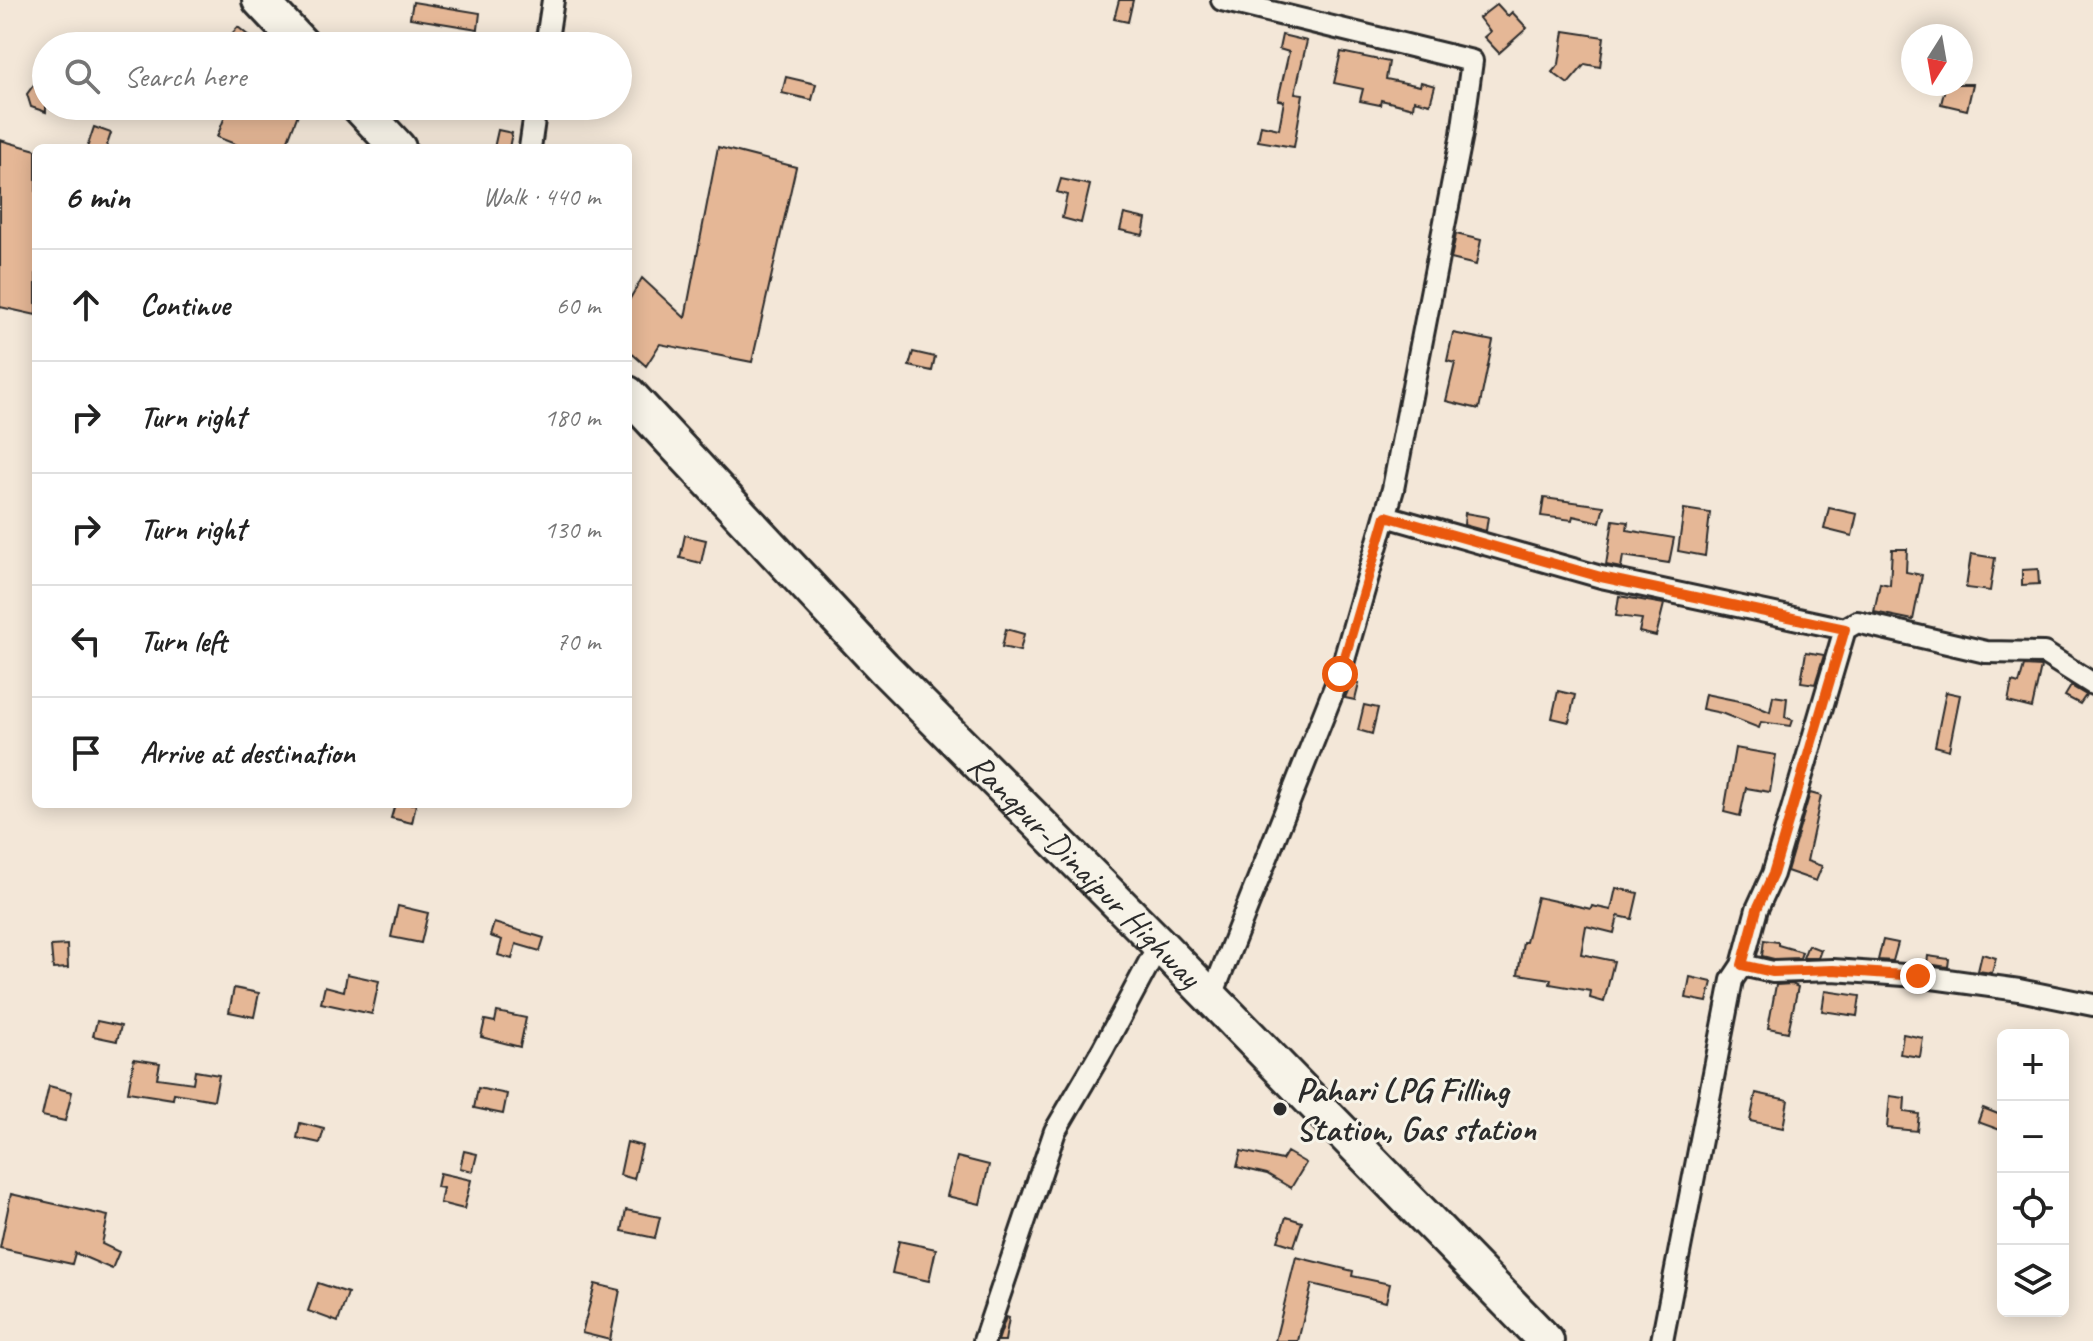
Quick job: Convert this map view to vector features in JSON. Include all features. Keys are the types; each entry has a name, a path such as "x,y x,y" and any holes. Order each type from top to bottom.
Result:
{"highway":[{"path":"260,0 290,32"},
{"path":"372,120 394,144"},
{"name":"Rangpur-Dinajpur Highway","path":"632,398 883,667 1159,944 1546,1341"}],"street":[{"path":"548,32 553,0"},
{"path":"1211,998 1340,674 1386,516 1462,134 1472,61 1222,0"},
{"path":"531,144 534,120"},
{"path":"1386,516 1601,577 1845,629 1857,622 1986,652 2044,653 2093,684"},
{"path":"1662,1341 1732,980 1742,965 1757,909 1773,874 1845,629"},
{"path":"984,1341 1055,1131 1159,944"},
{"path":"1742,965 1773,972 1833,970 1918,976 2019,990 2093,1005"}],"building":[{"path":"1119,0 1133,0 1128,22 1114,19"},
{"path":"413,2 480,13 478,29 410,18"},
{"path":"1497,4 1508,16 1512,12 1527,28 1499,53 1484,37 1490,32 1479,18"},
{"path":"1564,31 1604,37 1600,67 1585,64 1568,84 1552,72 1559,64"},
{"path":"1282,35 1307,41 1295,93 1303,94 1294,147 1258,141 1261,125 1279,129 1284,101 1278,100 1289,52 1279,49"},
{"path":"1341,52 1389,62 1386,79 1435,86 1430,104 1414,100 1413,108 1381,100 1380,105 1360,101 1363,89 1334,83"},
{"path":"786,77 816,84 812,100 782,93"},
{"path":"32,87 32,107 31,107 27,94"},
{"path":"1943,96 1970,96 1967,110 1941,104"},
{"path":"224,120 296,120 287,144 235,144 217,137"},
{"path":"94,127 111,133 107,144 88,144"},
{"path":"498,130 512,133 510,144 495,144"},
{"path":"0,140 32,149 32,314 0,307"},
{"path":"718,147 796,167 752,362 660,344 646,366 632,354 632,295 642,278 685,318"},
{"path":"1061,179 1090,185 1081,223 1062,218 1067,195 1057,192"},
{"path":"1124,214 1146,219 1143,235 1120,230"},
{"path":"1456,234 1481,240 1476,265 1451,259"},
{"path":"1453,333 1493,341 1479,409 1446,401 1455,363 1447,361"},
{"path":"913,352 935,357 932,371 909,366"},
{"path":"1544,498 1604,506 1600,522 1573,516 1572,520 1541,516"},
{"path":"1829,508 1857,514 1852,536 1824,529"},
{"path":"1684,509 1710,513 1705,556 1678,551"},
{"path":"1465,513 1488,517 1486,531 1464,525"},
{"path":"1613,520 1628,522 1627,530 1674,538 1669,563 1623,556 1621,568 1606,565"},
{"path":"685,535 706,540 701,563 680,558"},
{"path":"1892,549 1907,549 1906,572 1922,575 1913,620 1874,612 1880,583 1890,585"},
{"path":"1971,554 1995,558 1990,591 1966,588"},
{"path":"2038,569 2039,584 2022,585 2022,570"},
{"path":"1619,596 1664,604 1656,636 1639,632 1642,619 1616,616"},
{"path":"1006,629 1024,634 1020,651 1002,647"},
{"path":"1806,652 1824,655 1815,684 1801,682"},
{"path":"2024,666 2041,667 2032,708 2008,702 2012,682 2019,684"},
{"path":"1351,683 1359,684 1355,700 1345,698"},
{"path":"2071,686 2086,695 2080,704 2065,696"},
{"path":"1558,691 1575,695 1569,722 1552,718"},
{"path":"1946,692 1960,695 1949,750 1935,746"},
{"path":"1705,694 1749,703 1770,712 1773,696 1787,698 1785,717 1793,720 1791,726 1761,722 1759,728 1702,709"},
{"path":"1364,705 1378,708 1372,734 1358,730"},
{"path":"1735,748 1776,755 1770,792 1746,788 1740,816 1724,812"},
{"path":"1810,793 1821,796 1807,861 1822,866 1816,881 1787,871"},
{"path":"394,808 415,808 412,823 391,818"},
{"path":"1616,888 1638,893 1632,919 1618,916 1614,933 1586,926 1581,954 1614,961 1604,1002 1590,998 1591,991 1550,984 1551,979 1518,974 1523,942 1526,942 1537,897 1591,909 1592,906 1611,910"},
{"path":"398,906 428,913 421,943 391,937"},
{"path":"494,923 544,938 540,951 516,944 512,959 498,955 502,940 490,936"},
{"path":"1764,940 1802,952 1800,958 1762,956"},
{"path":"1883,940 1898,943 1893,961 1878,960"},
{"path":"67,945 68,968 53,969 51,946"},
{"path":"1808,945 1821,950 1818,958 1803,958"},
{"path":"1982,954 1996,958 1992,973 1978,971"},
{"path":"1928,956 1949,959 1948,967 1927,964"},
{"path":"347,974 379,981 372,1014 321,1003 325,986 344,991"},
{"path":"1690,977 1712,982 1707,1002 1686,998"},
{"path":"1792,984 1798,987 1788,1032 1768,1028 1776,985"},
{"path":"234,988 259,993 254,1017 229,1012"},
{"path":"1825,991 1860,996 1857,1016 1822,1011"},
{"path":"497,1012 526,1018 520,1047 481,1037 485,1020 495,1022"},
{"path":"97,1021 121,1026 117,1041 93,1036"},
{"path":"1903,1034 1923,1038 1920,1057 1900,1054"},
{"path":"134,1059 160,1063 157,1078 193,1083 195,1071 219,1075 214,1100 174,1093 173,1099 128,1092"},
{"path":"49,1086 72,1092 65,1121 42,1116"},
{"path":"478,1088 507,1094 503,1114 474,1108"},
{"path":"1756,1093 1788,1100 1783,1128 1750,1121"},
{"path":"1890,1096 1905,1098 1904,1112 1919,1114 1917,1131 1887,1128"},
{"path":"1983,1108 1997,1114 1997,1129 1978,1122"},
{"path":"300,1123 324,1129 320,1143 297,1138"},
{"path":"627,1142 642,1146 634,1179 620,1175"},
{"path":"464,1151 477,1154 473,1171 460,1168"},
{"path":"1241,1151 1282,1160 1287,1152 1306,1163 1291,1188 1267,1174 1237,1167"},
{"path":"957,1157 989,1165 980,1204 947,1196"},
{"path":"440,1173 471,1180 464,1209 440,1203 443,1188 437,1187"},
{"path":"11,1194 108,1216 102,1244 119,1252 112,1269 75,1253 72,1264 0,1248"},
{"path":"626,1210 660,1217 655,1238 622,1231"},
{"path":"1286,1217 1302,1222 1294,1246 1278,1241"},
{"path":"899,1241 936,1249 929,1281 892,1273"},
{"path":"1296,1257 1353,1271 1352,1276 1390,1284 1386,1302 1312,1284 1298,1341 1275,1341"},
{"path":"318,1283 348,1293 338,1322 308,1311"},
{"path":"595,1284 620,1290 610,1340 582,1333"},
{"path":"1006,1317 1009,1318 1005,1341 998,1341"}],"place":[{"name":"Pahari LPG Filling Station, Gas station","path":"1280,1109"}],"route":[{"path":"1340,674 1386,516 1601,577 1845,629 1773,874 1757,909 1742,965 1773,972 1833,970 1918,976"}]}
